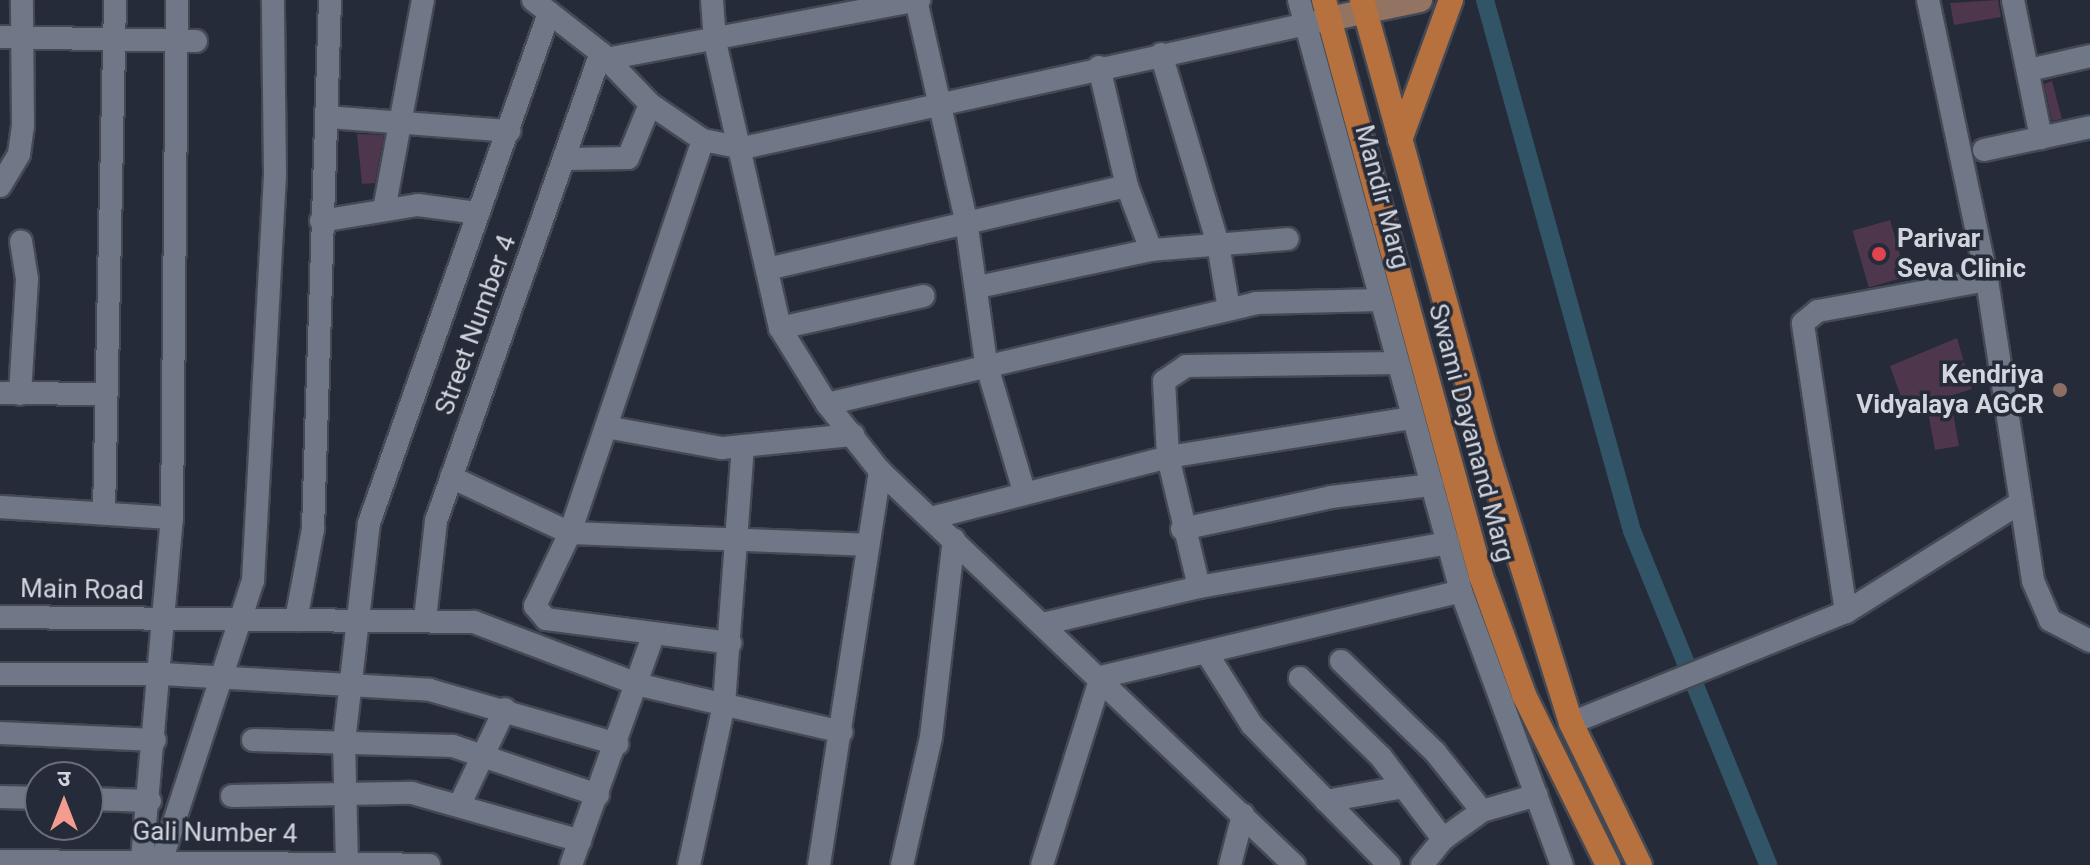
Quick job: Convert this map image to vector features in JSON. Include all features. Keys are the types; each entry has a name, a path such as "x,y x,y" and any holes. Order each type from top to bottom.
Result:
{"main road":[{"path":"1319,15 1363,6 1420,0"},
{"path":"1400,140 1451,0"},
{"name":"Swami Dayanand Marg","path":"1363,6 1571,723 1640,865"},
{"name":"Swami Dayanand Marg","path":"1319,15 1481,576 1524,695 1608,865"}],"street":[{"path":"0,186 19,154 24,37 22,0"},
{"path":"104,513 115,0"},
{"path":"154,862 150,801 163,674 172,518 188,41 177,0"},
{"path":"154,862 253,581 268,369 273,0"},
{"path":"296,620 313,529 330,0"},
{"path":"384,210 423,0"},
{"path":"712,0 715,42 743,148 780,328 827,404 880,471 1047,623 1294,865"},
{"path":"604,56 715,42 918,0 966,220 978,287 986,363 1024,491"},
{"name":"Mandir Marg","path":"1299,0 1319,15 1381,300 1461,591 1562,865"},
{"path":"1928,0 1987,280 2018,504 2042,607 2062,632 2090,641"},
{"path":"2013,0 2041,138"},
{"path":"347,864 344,742 356,619 374,508 509,131 541,7 604,56 650,104 703,140 743,148 1161,54 1319,15"},
{"path":"0,37 188,41"},
{"path":"1161,54 1218,244 1229,309"},
{"name":"Street Number 4","path":"425,619 430,550 451,477 604,56"},
{"path":"2029,70 2090,56"},
{"path":"1099,67 1127,186 1151,250"},
{"path":"566,159 628,158 650,104"},
{"path":"327,117 509,131"},
{"path":"1984,150 2090,127"},
{"path":"703,140 570,533 536,602 538,613 730,643"},
{"path":"767,269 966,220 1127,186"},
{"path":"321,221 418,205 478,213"},
{"path":"978,287 1151,250 1288,239"},
{"path":"21,241 27,279 10,394 106,394"},
{"path":"1846,612 1803,323 1818,311 1987,280"},
{"path":"780,328 923,296"},
{"path":"827,404 986,363 1229,309 1381,300"},
{"path":"1199,587 1182,529 1168,457 1164,381 1186,366 1398,363"},
{"path":"931,518 1024,491 1168,457 1412,418"},
{"path":"606,427 743,448 853,435"},
{"path":"689,865 724,704 741,542 743,448"},
{"path":"819,865 880,471"},
{"path":"451,477 570,533 867,545"},
{"path":"1182,529 1331,497 1432,485"},
{"path":"1571,723 1753,653 1846,612 2018,504"},
{"path":"0,507 172,518"},
{"path":"902,865 931,737 954,539"},
{"path":"1047,623 1199,587 1448,543"},
{"path":"1101,677 1461,591"},
{"name":"Main Road","path":"0,617 425,619 474,622 640,685 842,732"},
{"path":"571,865 640,685 654,633"},
{"path":"1206,652 1252,725 1389,865"},
{"path":"1341,661 1435,752 1482,811"},
{"path":"0,674 163,674 351,683 449,693 617,744"},
{"path":"1042,865 1101,677"},
{"path":"1300,678 1403,787 1443,839"},
{"path":"460,804 505,709"},
{"path":"0,733 155,740"},
{"path":"253,740 421,742 482,756 598,795"},
{"path":"1326,801 1403,787"},
{"path":"232,796 412,793 460,804 580,841"},
{"path":"1422,865 1443,839 1482,811 1537,795"},
{"path":"0,797 24,798"},
{"path":"104,800 150,801"},
{"path":"1230,865 1243,815"},
{"name":"Gali Number 4","path":"0,861 429,865"}],"building":[{"path":"1998,0 2001,17 1954,25 1950,3"},
{"path":"2052,81 2062,119 2052,121 2044,84"},
{"path":"357,134 384,135 375,183 362,184"},
{"name":"Parivar Seva Clinic","path":"1890,220 1906,277 1869,287 1853,231"},
{"path":"1957,338 1972,389 1950,396 1959,446 1935,450 1926,401 1905,408 1890,366"}],"waterway":[{"path":"1485,0 1632,531 1768,865"}],"place":[{"name":"Parivar Seva Clinic","path":"1879,254"},
{"name":"Kendriya Vidyalaya AGCR","path":"2060,390"}]}
